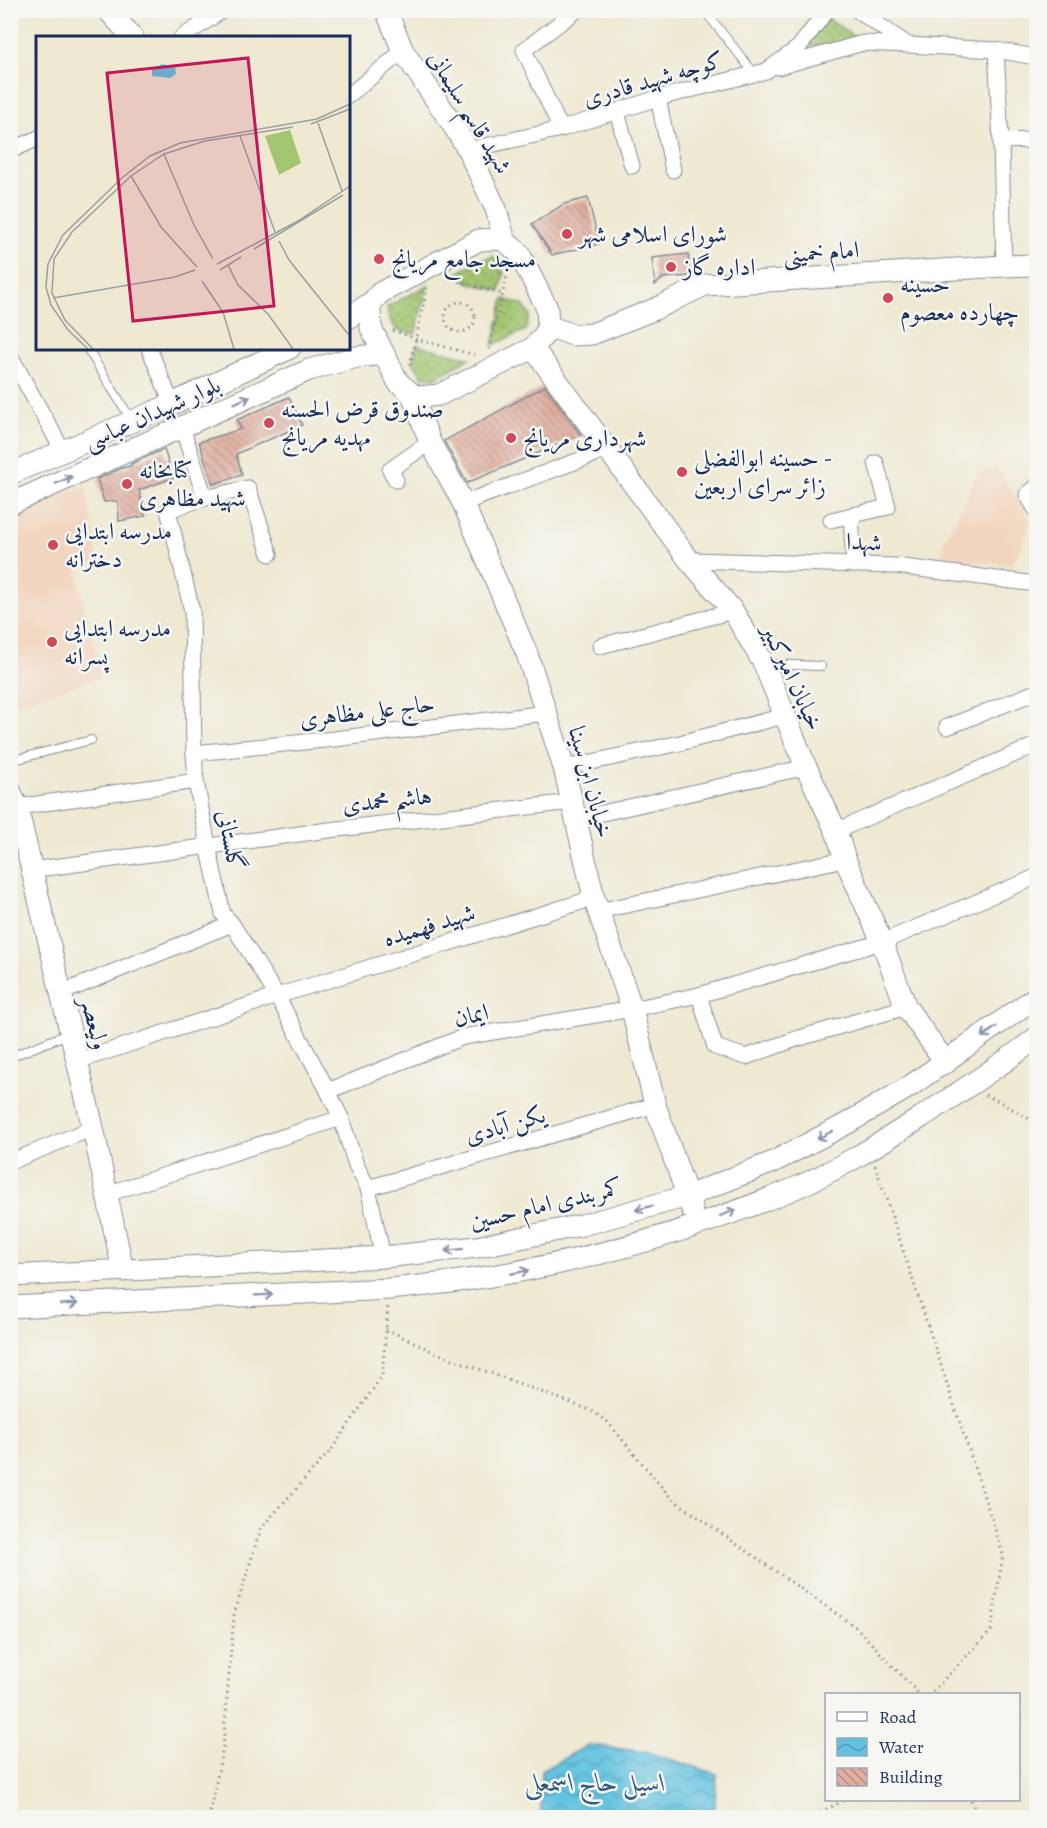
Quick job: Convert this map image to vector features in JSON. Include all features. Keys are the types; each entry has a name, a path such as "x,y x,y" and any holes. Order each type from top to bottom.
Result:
{"main road":[{"path":"108,10 131,36"},
{"name":"شهید قاسم سلیمانی","path":"386,10 404,51 468,150 496,209 505,241"},
{"path":"350,317 372,302 380,293 479,240 497,239 505,241 519,253 547,308 548,326 545,334 533,348 439,395 420,397 412,394 398,382 395,350 371,328 372,302"},
{"name":"امام خمینی","path":"548,326 573,335 592,334 655,309 705,285 1036,265"},
{"name":"خیابان امیرکبیر","path":"533,348 688,560 733,611 764,664 784,716 836,831 844,859 882,942 906,1007 946,1063"},
{"name":"بلوار شهیدان عباسی","path":"10,474 132,422 286,350"},
{"name":"بلوار شهیدان عباسی","path":"10,504 309,370 395,350"},
{"name":"خیابان ابن سینا","path":"412,394 430,442 463,503 527,654 564,768 596,904 632,1009 655,1105 697,1224"},
{"name":"ولیعصر","path":"14,798 78,1061 123,1271"},
{"name":"کمربندی امام حسین","path":"10,1276 382,1257 477,1247 582,1225 688,1196 773,1162 909,1088 1036,997"},
{"path":"10,1307 389,1289 486,1278 563,1263 697,1224 795,1188 870,1149 967,1088 1036,1038"}],"street":[{"path":"184,36 223,10"},
{"path":"561,129 524,50 577,10"},
{"name":"کوچه شهید قادری","path":"468,150 561,129 658,98 760,72 800,47 826,10"},
{"path":"856,10 908,45"},
{"path":"760,72 863,43 996,50 1036,57"},
{"path":"996,50 1004,266"},
{"path":"350,94 404,51"},
{"path":"658,98 673,170"},
{"path":"616,112 632,166"},
{"path":"10,151 36,139"},
{"path":"1001,141 1036,140"},
{"path":"150,350 172,404"},
{"path":"10,355 63,451"},
{"path":"182,427 205,498 248,488 270,554"},
{"path":"396,480 390,470 430,442"},
{"path":"463,503 607,450"},
{"path":"831,520 888,507 876,463"},
{"path":"1032,491 1036,510"},
{"name":"گلستانی","path":"205,498 168,510 192,611 196,781 223,914 232,924 277,996 341,1118 356,1165 368,1188 382,1257"},
{"path":"851,515 854,565"},
{"name":"شهدا","path":"688,560 896,566 1036,584"},
{"path":"600,646 733,611"},
{"path":"947,727 1036,692"},
{"name":"حاج علی مظاهری","path":"194,753 334,739 546,713"},
{"path":"564,768 680,743 784,716"},
{"path":"836,831 1036,745"},
{"name":"هاشم محمدی","path":"31,870 328,830 574,811 806,767"},
{"path":"14,798 196,781"},
{"name":"شهید فهمیده","path":"78,1061 277,996 596,904 844,859"},
{"name":"ایمان","path":"328,1091 463,1037 632,1009 699,994 882,942 1036,877"},
{"path":"61,993 232,924"},
{"path":"699,994 715,1047 746,1057 796,1039 906,1007"},
{"name":"یکن آبادی","path":"368,1188 655,1105"},
{"path":"107,1194 341,1118"},
{"path":"10,1162 93,1128"}],"lane":[{"path":"704,10 760,72"},
{"path":"88,350 132,422"},
{"path":"764,664 820,666"},
{"path":"10,761 91,740"},
{"path":"10,1057 71,1032"}],"path":[{"path":"505,265 513,281"},
{"path":"454,271 444,277 503,294"},
{"path":"498,346 489,351 508,272"},
{"path":"419,289 428,285 416,339 410,365 395,350 391,330 416,339 479,356 469,361"},
{"path":"456,302 466,303 475,315 471,328 462,332 448,328 444,318 447,308 456,302"},
{"path":"967,1088 997,1100 1036,1123"},
{"path":"870,1149 1003,1554 991,1631 932,1693"},
{"path":"209,1818 224,1747 234,1614 261,1528 332,1449 382,1376 389,1289"},
{"path":"386,1329 434,1352 590,1410 606,1420 672,1498 857,1628 917,1693"},
{"path":"810,1818 842,1801"},
{"path":"972,1801 980,1818"}],"shaded area":[{"path":"997,467 1032,522 1013,565 941,558 943,543 979,472"},
{"path":"86,486 99,564 78,566 80,587 100,678 11,705 11,520 67,491"}],"green space":[{"path":"824,16 863,43 799,47"},
{"path":"494,256 504,273 500,291 470,283 456,274 478,261"},
{"path":"428,285 415,334 397,330 389,318 387,307"},
{"path":"504,299 523,305 530,315 526,330 493,345"},
{"path":"417,345 470,358 435,378 423,377 412,361"}],"water":[{"name":"اسیل حاج اسمعلی","path":"588,1745 647,1752 717,1774 714,1817 541,1817 541,1771"}],"building":[{"name":"شورای اسلامی شهر","path":"588,198 599,244 552,255 532,224 564,204"},
{"name":"اداره گاز","path":"688,254 690,276 663,278 655,285 652,258"},
{"name":"شهرداری مریانج","path":"545,386 581,435 467,483 444,441"},
{"path":"289,397 302,425 236,454 242,475 213,484 199,442 241,429 237,420"},
{"name":"کتابخانه شهید مظاهری","path":"164,449 173,478 139,490 145,516 119,521 118,501 104,502 97,479 131,466"}],"place":[{"name":"شورای اسلامی شهر","path":"567,234"},
{"name":"مسجد جامع مریانج","path":"379,259"},
{"name":"اداره گاز","path":"671,267"},
{"name":"حسینه چهارده معصوم","path":"888,298"},
{"name":"صندوق قرض الحسنه مهدیه مریانج","path":"269,423"},
{"name":"شهرداری مریانج","path":"511,438"},
{"name":"حسینه ابوالفضلی - زائر سرای اربعین","path":"682,472"},
{"name":"کتابخانه شهید مظاهری","path":"127,484"},
{"name":"مدرسه ابتدایی دخترانه","path":"53,545"},
{"name":"مدرسه ابتدایی پسرانه","path":"52,642"}]}
